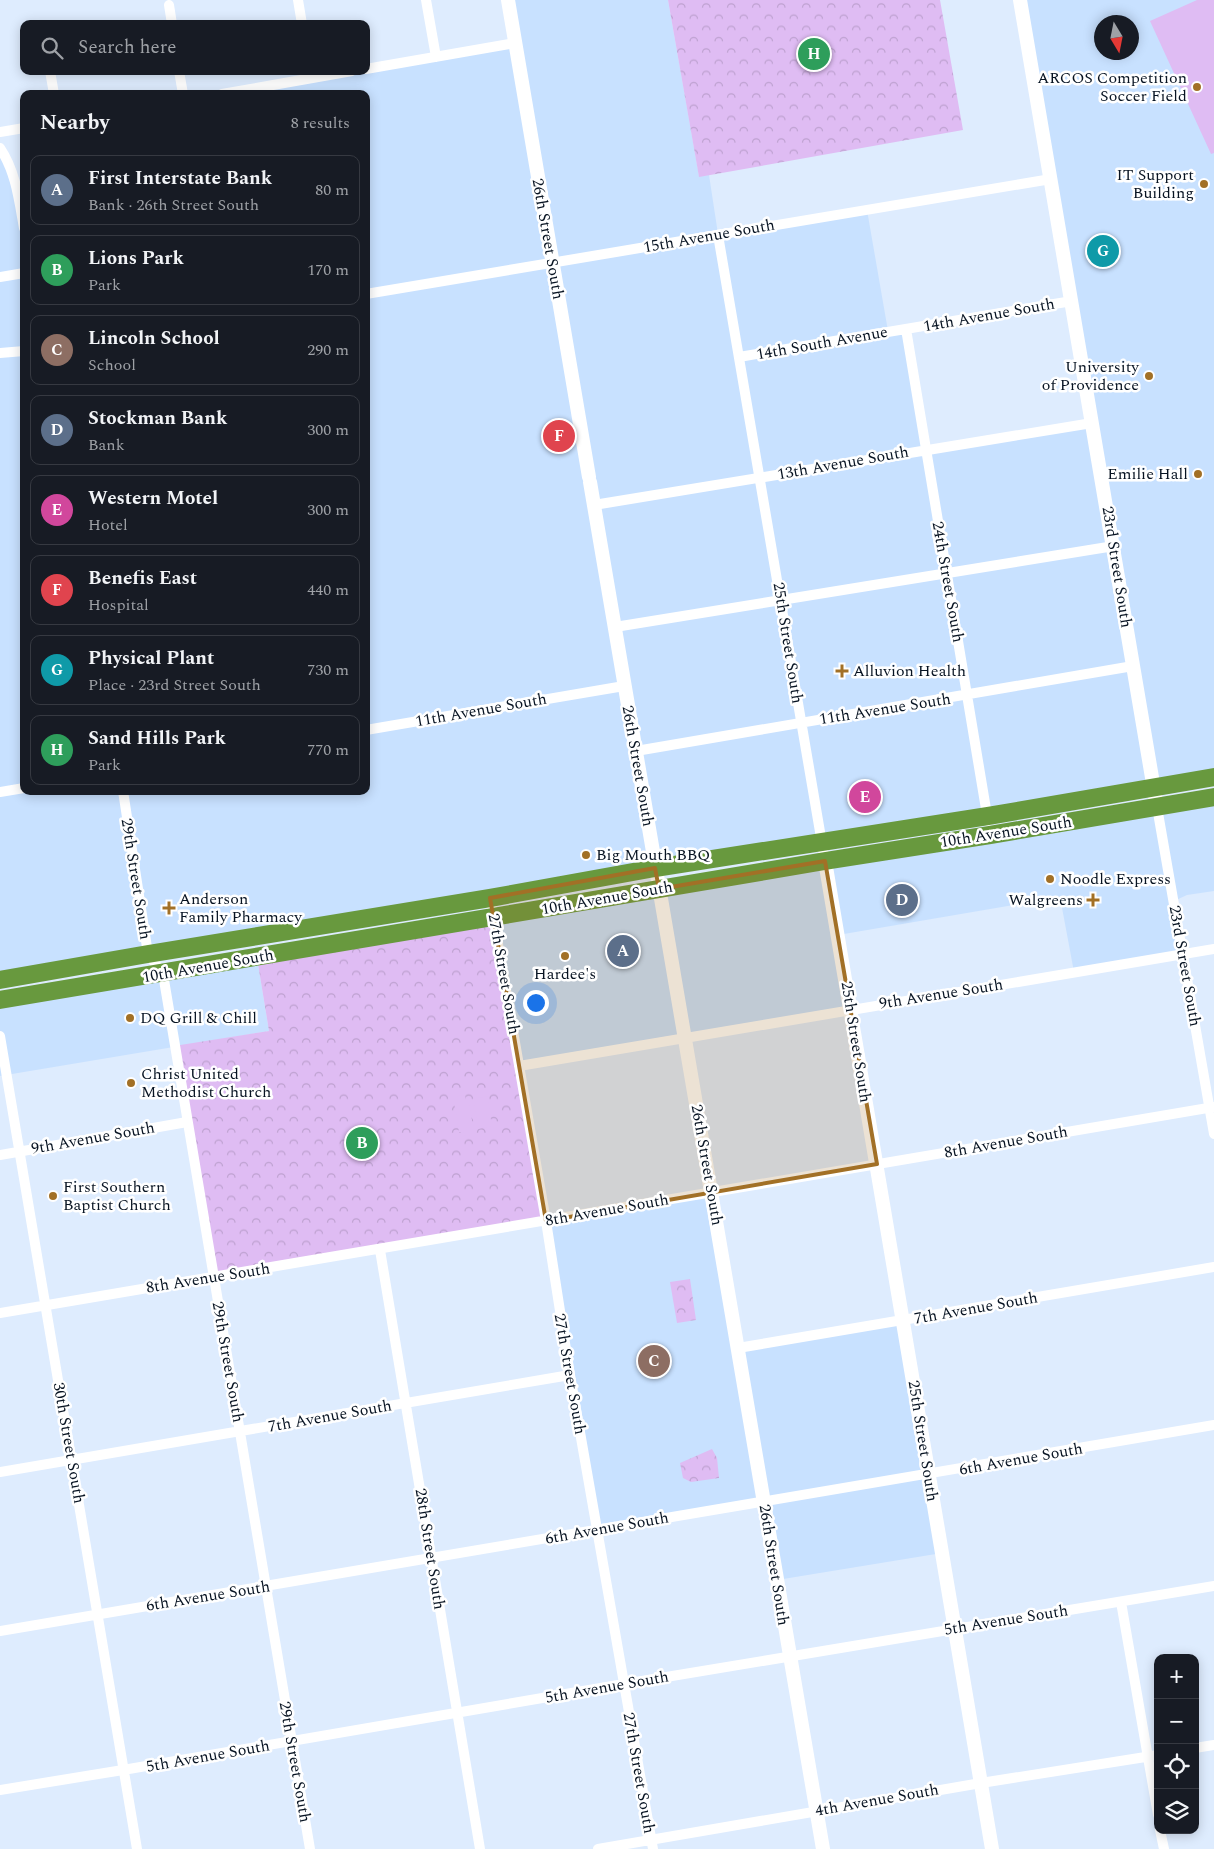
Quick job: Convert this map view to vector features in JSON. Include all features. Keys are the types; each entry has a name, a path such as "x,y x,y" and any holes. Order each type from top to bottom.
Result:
{"highway":[{"name":"10th Avenue South","path":"0,980 490,898 655,868 988,816 1214,777"},
{"name":"10th Avenue South","path":"0,1000 1214,797"}],"street":[{"path":"298,0 301,20"},
{"path":"426,0 436,57"},
{"name":"26th Street South","path":"508,0 655,868 712,1192 822,1849"},
{"name":"23rd Street South","path":"1020,0 1157,807 1212,1108 1214,1134"},
{"path":"169,6 171,20"},
{"path":"370,68 515,43"},
{"path":"51,75 53,90"},
{"path":"180,75 181,90"},
{"path":"241,90 311,75"},
{"path":"0,132 20,129"},
{"path":"0,148 7,158 14,176 20,207"},
{"name":"15th Avenue South","path":"370,293 1051,179"},
{"name":"25th Street South","path":"718,235 992,1849"},
{"path":"0,277 20,274"},
{"name":"14th Avenue South","path":"906,329 1072,301"},
{"name":"14th South Avenue","path":"739,357 906,329"},
{"name":"24th Street South","path":"906,329 990,835"},
{"path":"0,353 20,351"},
{"name":"13th Avenue South","path":"594,505 1092,423"},
{"path":"615,627 1114,546"},
{"name":"11th Avenue South","path":"636,751 1133,666"},
{"name":"11th Avenue South","path":"370,729 624,686"},
{"path":"0,792 20,789"},
{"name":"29th Street South","path":"124,795 148,954 163,974 310,1849"},
{"name":"27th Street South","path":"490,898 546,1221 570,1375 652,1845"},
{"name":"9th Avenue South","path":"519,1066 1214,949"},
{"name":"30th Street South","path":"0,1036 137,1849"},
{"name":"8th Avenue South","path":"0,1313 1212,1108"},
{"name":"9th Avenue South","path":"0,1155 187,1122"},
{"name":"28th Street South","path":"380,1250 480,1849"},
{"name":"7th Avenue South","path":"738,1348 1214,1267"},
{"name":"7th Avenue South","path":"0,1472 240,1433 570,1375"},
{"name":"6th Avenue South","path":"0,1631 929,1475 1214,1425"},
{"name":"5th Avenue South","path":"0,1790 292,1742 954,1628 1214,1586"},
{"path":"1121,1602 1153,1756 1156,1789"},
{"path":"1199,1747 1214,1745"},
{"name":"4th Avenue South","path":"598,1849 652,1845 816,1811 981,1782 1153,1756"},
{"path":"1161,1834 1164,1849"}],"highlighted area":[{"path":"825,861 877,1164 546,1221 490,898 655,868 659,889"}],"shaded area":[{"path":"508,0 668,0 699,176 709,175 718,234 867,210 888,331 906,329 926,449 1092,422 1020,0 1214,0 1214,777 0,980 0,148 20,215 20,795 370,795 370,90 245,90 330,75 370,75 370,70 515,43"},
{"path":"1214,797 1214,891 1187,895 1174,901 1183,954 1074,972 1060,897 838,935 851,1010 519,1066 495,917"},
{"path":"257,958 269,1031 0,1076 0,1000"},
{"path":"712,1192 738,1348 903,1321 942,1553 777,1580 764,1502 597,1530 546,1221"}],"green space":[{"path":"668,0 940,0 963,130 699,177"},
{"name":"ARCOS Competition Soccer Field","path":"1197,0 1214,0 1214,153 1211,154 1150,21"},
{"path":"495,917 546,1221 214,1277 174,1046 269,1031 257,958"},
{"path":"465,1095 466,1100 468,1100 474,1130 470,1130 471,1135 464,1136 463,1132 459,1132 454,1102 458,1101 457,1096"},
{"path":"487,1096 492,1126 478,1129 473,1099"},
{"path":"690,1279 696,1320 677,1323 670,1282"},
{"path":"712,1449 717,1458 719,1478 691,1482 683,1478 680,1463"}],"place":[{"name":"Sand Hills Park","path":"814,54"},
{"name":"ARCOS Competition Soccer Field","path":"1197,87"},
{"name":"IT Support Building","path":"1204,184"},
{"name":"Physical Plant","path":"1103,251"},
{"name":"University of Providence","path":"1149,376"},
{"name":"Benefis East","path":"559,436"},
{"name":"Emilie Hall","path":"1198,474"},
{"name":"Alluvion Health","path":"842,671"},
{"name":"Western Motel","path":"865,797"},
{"name":"Big Mouth BBQ","path":"586,855"},
{"name":"Noodle Express","path":"1050,879"},
{"name":"Stockman Bank","path":"902,900"},
{"name":"Walgreens","path":"1093,900"},
{"name":"Anderson Family Pharmacy","path":"169,908"},
{"name":"First Interstate Bank","path":"623,951"},
{"name":"Hardee's","path":"565,956"},
{"name":"DQ Grill & Chill","path":"130,1018"},
{"name":"Christ United Methodist Church","path":"131,1083"},
{"name":"Lions Park","path":"362,1143"},
{"name":"First Southern Baptist Church","path":"53,1196"},
{"name":"Lincoln School","path":"654,1361"}]}
